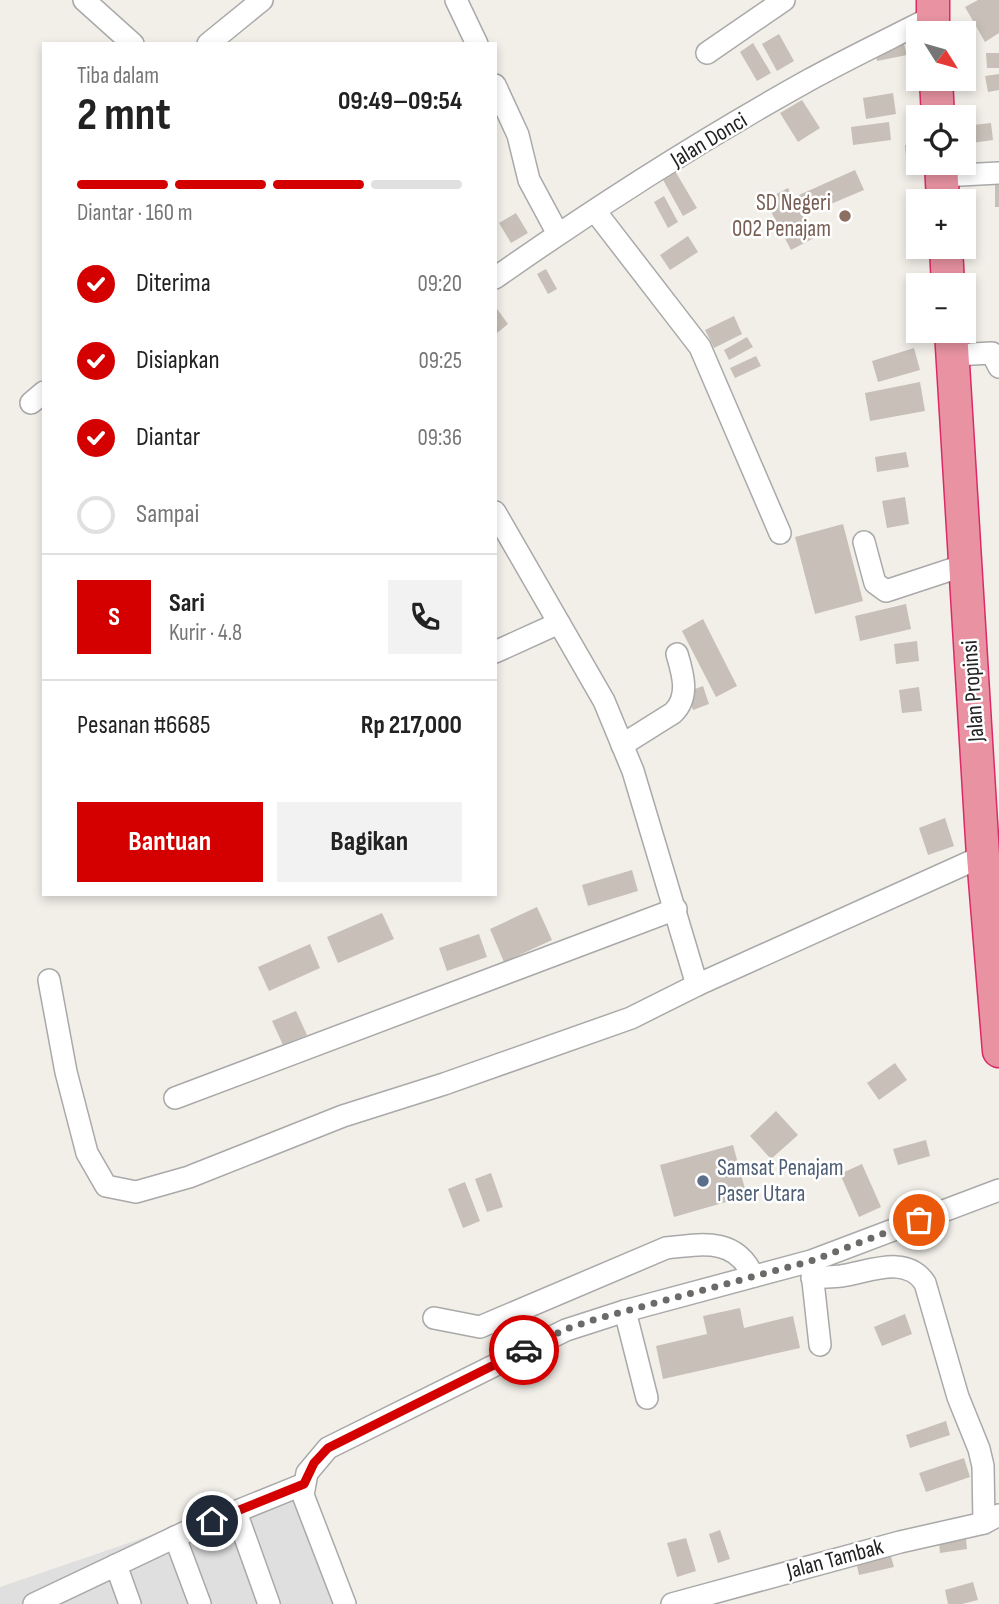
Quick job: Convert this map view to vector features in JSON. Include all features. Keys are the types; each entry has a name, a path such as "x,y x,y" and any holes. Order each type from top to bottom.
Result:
{"highway":[{"name":"Jalan Propinsi","path":"952,343 984,856 997,965 999,1051"}],"street":[{"path":"84,0 131,42"},
{"path":"210,42 262,0"},
{"path":"456,0 476,42"},
{"path":"707,53 784,0"},
{"name":"Jalan Donci","path":"497,277 558,234 710,138 810,80 933,17"},
{"path":"497,89 518,135 529,180 558,234"},
{"path":"942,180 999,173"},
{"path":"594,211 700,347 780,533"},
{"path":"952,343 992,352 999,367"},
{"path":"497,515 604,701 633,771 697,985"},
{"path":"864,541 876,583 886,591 965,565"},
{"path":"497,651 559,623"},
{"path":"622,745 680,707 684,678 677,654"},
{"path":"49,980 66,1072 87,1153 106,1186 136,1192 189,1177 342,1116 444,1084 631,1018 697,985 984,856"},
{"path":"175,1098 676,909"},
{"path":"345,1604 303,1495 304,1484 314,1463 328,1448 566,1329 753,1276 811,1269 978,1197 999,1191"},
{"path":"434,1318 480,1327 666,1248 695,1245 724,1247 739,1254 748,1263 753,1276"},
{"path":"811,1269 841,1276 878,1267 906,1268 919,1274 925,1283 958,1397 979,1449 992,1519"},
{"path":"811,1269 820,1345"},
{"path":"625,1311 646,1398"},
{"path":"34,1604 61,1598 116,1565 175,1537 304,1484"},
{"path":"236,1511 269,1604"},
{"name":"Jalan Tambak","path":"672,1604 992,1519"},
{"path":"175,1537 200,1604"},
{"path":"116,1565 130,1604"}],"shaded area":[{"path":"295,1486 334,1604 0,1604 0,1587"}],"building":[{"path":"978,0 999,0 999,33 985,42 976,21 973,21 965,7"},
{"path":"779,34 794,61 777,71 762,44"},
{"path":"753,43 771,73 757,81 740,52"},
{"path":"904,44 906,55 877,61 875,50"},
{"path":"986,53 999,53 999,68 987,68"},
{"path":"999,74 999,90 988,92 985,76"},
{"path":"893,93 896,114 866,119 863,98"},
{"path":"802,100 820,128 798,142 780,113"},
{"path":"889,122 891,140 853,145 851,127"},
{"path":"991,123 993,140 976,142 976,125"},
{"path":"855,170 864,190 807,214 799,195"},
{"path":"675,171 697,208 683,216 662,178"},
{"path":"995,183 999,183 999,207 995,207"},
{"path":"788,188 814,238 791,250 765,200"},
{"path":"664,196 678,222 668,228 654,202"},
{"path":"516,213 528,233 511,243 499,223"},
{"path":"688,236 698,252 670,270 660,255"},
{"path":"546,269 557,289 548,294 537,274"},
{"path":"497,309 508,324 497,333"},
{"path":"734,316 742,334 714,348 705,330"},
{"path":"747,337 753,347 729,360 724,350"},
{"path":"914,348 920,370 878,382 872,361"},
{"path":"756,356 761,366 735,378 730,368"},
{"path":"920,382 925,411 870,421 865,393"},
{"path":"906,452 909,467 877,472 875,457"},
{"path":"905,497 909,524 887,528 882,501"},
{"path":"843,524 863,601 815,614 795,537"},
{"path":"906,604 911,629 860,641 855,616"},
{"path":"703,619 737,686 716,697 682,631"},
{"path":"917,641 919,661 896,664 894,644"},
{"path":"703,686 709,704 693,710 687,692"},
{"path":"919,687 922,711 902,713 899,690"},
{"path":"945,818 954,846 928,855 919,828"},
{"path":"632,870 638,891 588,906 582,885"},
{"path":"537,907 552,940 504,962 490,929"},
{"path":"382,913 394,939 338,963 327,937"},
{"path":"479,934 487,957 447,971 439,948"},
{"path":"310,944 320,968 269,991 258,967"},
{"path":"296,1011 307,1035 283,1045 272,1021"},
{"path":"895,1063 907,1080 879,1100 867,1083"},
{"path":"776,1111 798,1135 771,1159 750,1136"},
{"path":"926,1140 930,1156 898,1165 893,1149"},
{"name":"Samsat Penajam Paser Utara","path":"733,1145 747,1196 674,1217 660,1165"},
{"path":"862,1164 881,1207 859,1217 840,1174"},
{"path":"491,1173 503,1207 487,1212 475,1179"},
{"path":"465,1182 480,1221 463,1228 448,1189"},
{"path":"740,1308 744,1328 793,1316 800,1348 663,1379 656,1346 707,1334 703,1316"},
{"path":"905,1314 912,1334 882,1346 874,1327"},
{"path":"946,1421 950,1435 910,1448 906,1435"},
{"path":"964,1458 970,1477 926,1492 919,1473"},
{"path":"720,1530 730,1559 718,1563 709,1534"},
{"path":"686,1538 696,1571 677,1577 667,1543"},
{"path":"966,1539 967,1549 940,1553 939,1542"},
{"path":"890,1553 894,1567 859,1575 856,1561"},
{"path":"973,1582 978,1600 948,1604 945,1590"}],"way so far":[{"path":"524,1350 566,1329 596,1319 811,1261 919,1220"}],"place":[{"name":"SD Negeri 002 Penajam","path":"845,216"},
{"name":"Samsat Penajam Paser Utara","path":"703,1181"}],"route":[{"path":"212,1521 304,1484 307,1473 328,1448 524,1350"}]}
